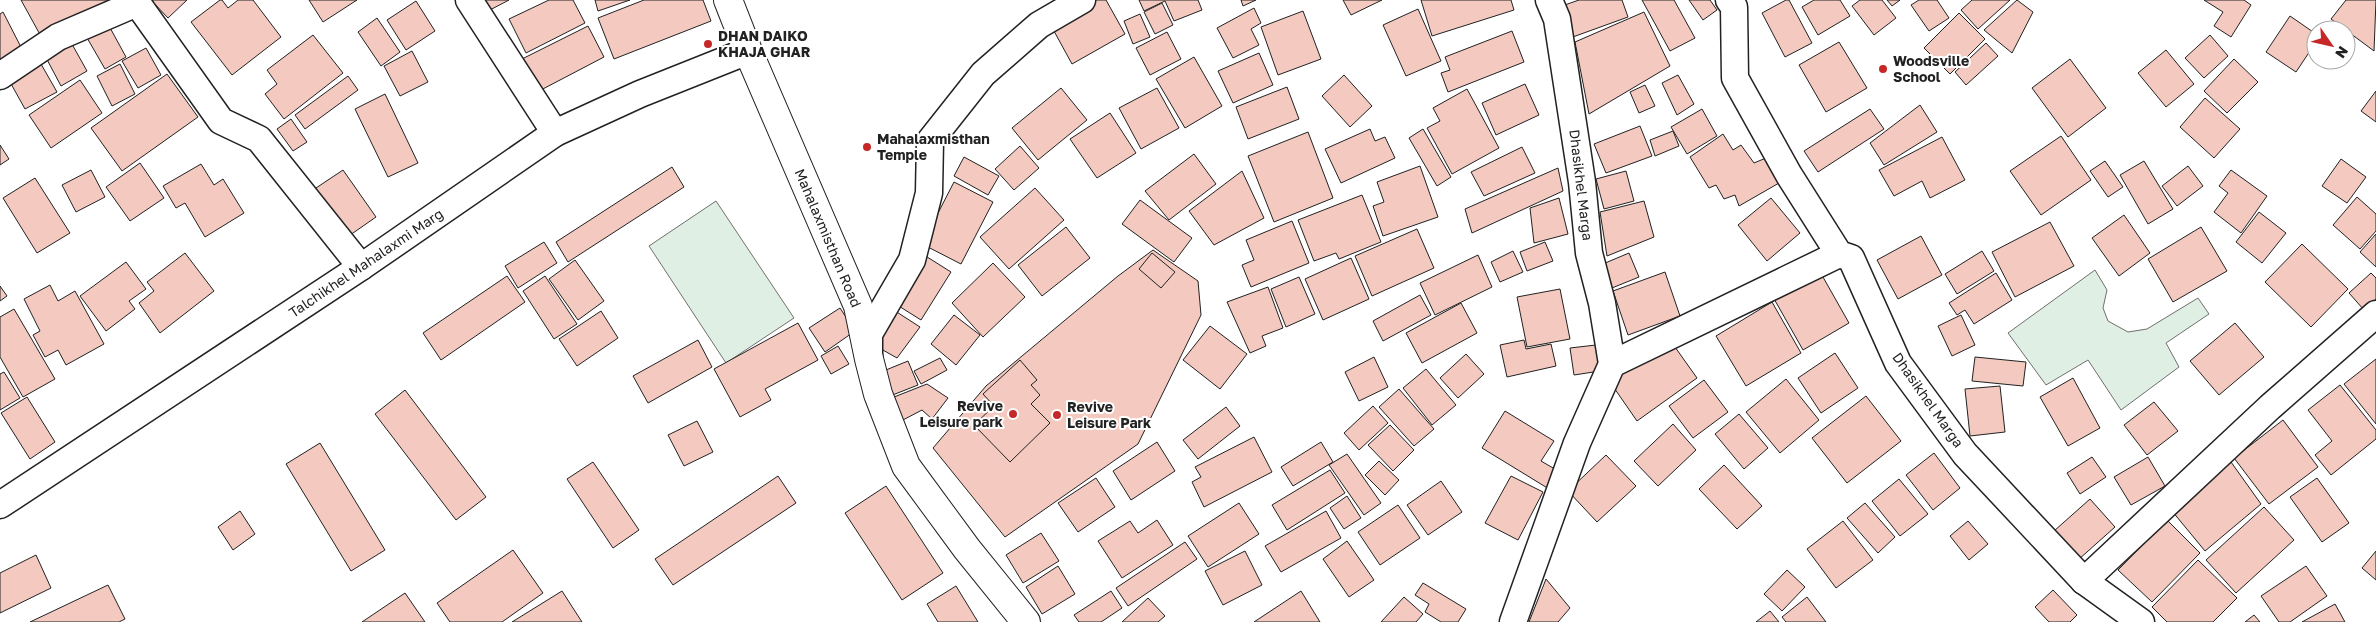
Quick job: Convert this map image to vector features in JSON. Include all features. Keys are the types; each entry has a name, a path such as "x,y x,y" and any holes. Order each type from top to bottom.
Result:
{"street":[{"path":"469,0 555,134"},
{"name":"Mahalaxmisthan Road","path":"728,0 748,51 858,306 878,394 906,466 967,549 1026,622"},
{"path":"869,359 869,334 912,260 929,194 930,141 983,74 1038,25 1082,0"},
{"name":"Dhasikhel Marga","path":"1549,0 1557,19 1582,182 1589,253 1602,303 1612,364"},
{"name":"Dhasikhel Marga","path":"1729,0 1734,7 1735,78 1789,175 1839,254 1851,258 1898,363 1965,454 2084,581 2141,622"},
{"path":"0,76 58,38 136,2 221,121 259,139 362,268"},
{"name":"Talchikhel Mahalaxmi Marg","path":"0,505 362,268 555,134 640,94 748,51"},
{"path":"1513,622 1577,443 1612,364 1839,254"},
{"path":"2084,581 2270,407 2376,314"}],"green space":[{"path":"716,201 794,318 726,363 649,246"},
{"path":"2095,270 2107,290 2103,308 2108,321 2128,332 2147,329 2198,298 2209,314 2166,343 2179,367 2121,410 2088,360 2046,385 2008,333"}],"building":[{"path":"21,0 107,0 109,2 43,40"},
{"path":"151,0 187,0 168,18"},
{"path":"220,0 228,8 238,0 253,0 281,37 232,75 191,22"},
{"path":"309,0 357,0 323,22"},
{"path":"483,0 509,0 488,11"},
{"path":"549,0 573,0 585,23 526,53 509,19"},
{"path":"595,0 630,0 598,11"},
{"path":"644,0 703,0 711,21 614,59 598,18"},
{"path":"1087,0 1106,0 1125,34 1072,64 1049,22"},
{"path":"1139,0 1198,0 1202,10 1174,21 1165,1 1144,11"},
{"path":"1241,0 1256,0 1243,6"},
{"path":"1343,0 1382,0 1351,15"},
{"path":"1421,0 1511,0 1514,10 1432,36"},
{"path":"1579,0 1622,0 1628,17 1570,38 1559,7"},
{"path":"1642,0 1674,0 1695,38 1670,51"},
{"path":"1689,0 1710,0 1717,10 1703,20"},
{"path":"1789,0 1812,43 1785,57 1762,13"},
{"path":"1814,0 1840,0 1850,16 1818,35 1802,7"},
{"path":"1860,0 1882,0 1896,18 1874,35 1852,6"},
{"path":"1887,0 1900,0 1892,6"},
{"path":"1919,0 1937,0 1949,18 1929,31 1911,5"},
{"path":"1972,0 2010,0 1978,29 1961,10"},
{"path":"2017,0 2033,12 2012,53 1984,30"},
{"path":"2204,0 2244,0 2251,5 2231,37 2214,26 2223,12"},
{"path":"2346,0 2376,0 2374,51 2356,38 2356,20 2331,19"},
{"path":"416,1 435,31 406,50 387,20"},
{"path":"1162,3 1173,25 1155,34 1144,12"},
{"path":"1254,8 1261,23 1251,29 1259,45 1233,58 1217,28"},
{"path":"1418,9 1441,61 1406,76 1383,25"},
{"path":"1303,11 1321,59 1278,75 1261,27"},
{"path":"3,12 24,53 0,66 0,14"},
{"path":"1644,12 1670,66 1589,114 1575,42"},
{"path":"1959,13 1985,39 1950,74 1924,48"},
{"path":"1140,14 1150,37 1133,44 1124,21"},
{"path":"2290,16 2306,27 2306,57 2296,72 2266,52"},
{"path":"377,18 400,52 381,66 358,32"},
{"path":"108,24 126,57 105,69 86,36"},
{"path":"588,26 604,57 539,91 522,59"},
{"path":"1512,31 1524,62 1448,92 1441,73 1450,70 1445,57"},
{"path":"1167,32 1181,59 1150,75 1136,48"},
{"path":"313,35 343,73 284,119 265,94 277,84 267,70"},
{"path":"2210,35 2228,56 2204,78 2185,58"},
{"path":"68,37 87,71 61,86 43,52"},
{"path":"1839,42 1867,88 1826,112 1799,65"},
{"path":"1986,43 1998,56 1966,85 1955,72"},
{"path":"146,48 161,75 138,88 122,61"},
{"path":"2166,50 2194,84 2166,107 2138,73"},
{"path":"412,51 428,82 400,96 384,66"},
{"path":"1259,53 1273,85 1233,103 1218,71"},
{"path":"1194,57 1222,106 1185,128 1156,79"},
{"path":"2070,59 2106,108 2068,137 2032,88"},
{"path":"2234,59 2258,82 2227,113 2204,91"},
{"path":"41,64 57,92 25,109 10,82"},
{"path":"120,64 135,94 112,106 97,76"},
{"path":"167,74 198,117 122,171 91,128"},
{"path":"1344,75 1372,106 1350,127 1322,96"},
{"path":"1678,75 1694,104 1677,115 1662,83"},
{"path":"348,76 358,90 305,129 295,115"},
{"path":"80,80 102,113 51,148 29,115"},
{"path":"1525,84 1539,115 1496,135 1482,103"},
{"path":"1645,85 1655,106 1639,113 1630,92"},
{"path":"1287,87 1299,119 1248,139 1236,107"},
{"path":"1061,88 1087,120 1038,160 1012,128"},
{"path":"1157,88 1179,128 1141,149 1119,108"},
{"path":"1467,89 1499,148 1452,174 1427,128 1440,121 1433,108"},
{"path":"2376,91 2376,122 2361,111"},
{"path":"385,94 418,163 388,177 355,109"},
{"path":"2205,98 2240,129 2214,158 2180,127"},
{"path":"1920,105 1937,132 1884,165 1870,143"},
{"path":"1702,109 1717,136 1687,154 1671,127"},
{"path":"1870,109 1884,129 1818,172 1804,151"},
{"path":"1110,113 1136,153 1097,178 1070,139"},
{"path":"291,119 307,142 293,151 277,129"},
{"path":"1640,126 1652,156 1606,173 1594,144"},
{"path":"1370,129 1375,141 1385,137 1395,158 1341,183 1325,149"},
{"path":"1423,129 1451,177 1437,186 1409,138"},
{"path":"1673,131 1679,146 1655,156 1650,140"},
{"path":"1308,132 1333,198 1274,222 1248,156"},
{"path":"1723,134 1733,150 1741,145 1754,163 1773,155 1786,179 1739,206 1735,195 1724,199 1716,185 1709,188 1690,157"},
{"path":"2061,136 2091,180 2041,215 2010,171"},
{"path":"1942,137 1965,180 1930,198 1922,181 1894,196 1879,170"},
{"path":"0,145 9,159 0,165"},
{"path":"1020,146 1039,168 1014,190 995,169"},
{"path":"1522,147 1535,173 1484,196 1471,172"},
{"path":"1194,154 1216,184 1169,220 1145,191"},
{"path":"964,157 999,176 988,195 954,176"},
{"path":"2341,159 2366,177 2347,203 2322,186"},
{"path":"2105,161 2123,187 2108,197 2090,171"},
{"path":"2144,161 2173,209 2148,224 2120,175"},
{"path":"140,163 164,198 130,221 106,187"},
{"path":"201,164 214,185 223,179 244,213 205,237 185,203 176,208 163,186"},
{"path":"1420,166 1438,217 1383,236 1373,206 1384,202 1377,182"},
{"path":"2188,166 2203,186 2177,206 2162,186"},
{"path":"672,167 684,187 568,262 556,242"},
{"path":"1558,168 1563,191 1472,233 1465,209"},
{"path":"91,170 105,197 76,212 62,185"},
{"path":"343,170 376,217 343,240 310,192"},
{"path":"2231,170 2267,196 2241,233 2214,212 2228,193 2219,186"},
{"path":"1242,171 1264,218 1214,245 1189,211"},
{"path":"1626,171 1634,201 1604,209 1596,179"},
{"path":"35,178 70,233 37,253 3,198"},
{"path":"954,182 993,202 961,264 922,244"},
{"path":"1035,188 1064,220 1009,269 980,237"},
{"path":"1362,195 1381,242 1339,259 1336,253 1314,261 1298,220"},
{"path":"2357,197 2376,214 2376,231 2360,249 2333,225"},
{"path":"1559,198 1568,234 1534,243 1530,208"},
{"path":"1771,198 1800,233 1767,261 1738,225"},
{"path":"1140,200 1192,238 1174,262 1122,224"},
{"path":"1644,201 1654,237 1607,256 1600,212"},
{"path":"2259,212 2286,233 2262,263 2236,242"},
{"path":"2124,215 2150,253 2119,276 2092,238"},
{"path":"1292,221 1309,263 1251,287 1242,265 1254,260 1246,240"},
{"path":"2050,222 2074,266 2015,297 1992,252"},
{"path":"1066,227 1090,258 1042,296 1018,265"},
{"path":"2201,227 2227,271 2173,302 2148,259"},
{"path":"1417,229 1434,268 1372,296 1355,256"},
{"path":"2376,234 2376,267 2360,252"},
{"path":"1921,236 1942,275 1898,299 1877,260"},
{"path":"544,242 557,263 518,288 505,266"},
{"path":"1545,242 1553,261 1527,271 1520,252"},
{"path":"2302,244 2348,289 2311,327 2265,282"},
{"name":"Revive Leisure Park","path":"1153,250 1198,281 1201,315 1138,444 1005,537 933,448 986,386 1118,276"},
{"path":"1513,251 1523,272 1500,282 1491,262"},
{"path":"1982,251 1994,271 1957,294 1945,274"},
{"path":"185,253 214,291 160,333 139,303 154,291 147,282"},
{"path":"1152,253 1175,272 1161,288 1139,269"},
{"path":"1629,253 1639,277 1607,290 1598,266"},
{"path":"924,255 951,272 921,320 894,303"},
{"path":"1478,255 1492,287 1435,315 1420,283"},
{"path":"1351,258 1369,299 1323,320 1305,279"},
{"path":"575,260 604,301 578,320 549,279"},
{"path":"126,262 146,289 129,301 135,309 106,331 80,296"},
{"path":"993,263 1025,297 983,337 952,303"},
{"path":"1819,270 1849,323 1803,350 1773,297"},
{"path":"1665,272 1680,316 1628,335 1613,291"},
{"path":"1996,273 2012,300 1974,324 1965,310 1957,315 1949,303"},
{"path":"2371,273 2376,278 2376,299 2364,310 2349,293"},
{"path":"507,276 525,302 441,360 423,333"},
{"path":"545,276 577,324 554,339 523,291"},
{"path":"1299,277 1315,314 1286,327 1271,289"},
{"path":"50,285 58,301 75,291 104,344 66,365 58,350 45,357 33,335 40,331 24,299"},
{"path":"0,286 7,296 0,301"},
{"path":"1268,287 1283,328 1262,336 1266,346 1250,353 1227,302"},
{"path":"1560,289 1570,339 1527,347 1517,297"},
{"path":"1420,295 1431,315 1383,341 1373,321"},
{"path":"1772,302 1801,353 1746,386 1716,336"},
{"path":"1461,303 1477,333 1422,363 1406,333"},
{"path":"889,307 920,327 897,358 874,345"},
{"path":"840,308 855,331 825,352 809,328"},
{"path":"14,309 55,379 23,397 0,357 0,317"},
{"path":"601,311 618,338 577,366 559,339"},
{"path":"954,315 980,335 956,365 931,344"},
{"path":"1961,315 1975,345 1952,356 1938,326"},
{"path":"798,323 818,360 765,389 771,400 740,417 714,369"},
{"path":"2235,323 2264,357 2219,395 2190,361"},
{"path":"1210,326 1247,354 1220,389 1183,360"},
{"path":"698,340 712,367 648,403 633,376"},
{"path":"1524,340 1526,349 1551,344 1556,366 1507,377 1500,345"},
{"path":"1670,340 1697,378 1637,421 1610,382"},
{"path":"1596,345 1600,371 1574,375 1570,348"},
{"path":"838,346 849,364 831,374 821,356"},
{"path":"1835,353 1858,388 1821,413 1798,378"},
{"path":"1466,354 1484,374 1458,398 1440,378"},
{"path":"1374,357 1388,387 1359,401 1345,372"},
{"path":"1975,357 2026,362 2023,386 1972,381"},
{"path":"940,358 947,370 921,384 914,371"},
{"path":"2376,359 2376,424 2344,384"},
{"name":"Revive Leisure park","path":"1020,360 1037,380 1031,385 1040,395 1031,404 1050,423 1010,462 974,425 994,406 983,394"},
{"path":"908,361 918,385 890,396 881,372"},
{"path":"1426,369 1456,405 1432,425 1403,388"},
{"path":"4,372 20,398 0,410 0,374"},
{"path":"2073,378 2100,428 2068,446 2040,397"},
{"path":"1786,379 1819,420 1780,453 1746,412"},
{"path":"1704,380 1728,412 1693,438 1669,406"},
{"path":"927,384 948,398 932,419 922,410 901,421 889,399"},
{"path":"2340,385 2376,430 2376,439 2331,475 2315,455 2332,441 2308,410"},
{"path":"2000,386 2005,432 1970,436 1965,389"},
{"path":"1399,389 1434,429 1414,446 1379,407"},
{"path":"405,390 486,497 456,520 375,414"},
{"path":"1866,396 1901,441 1847,483 1812,438"},
{"path":"27,397 55,442 30,459 1,413"},
{"path":"2154,402 2178,431 2147,455 2124,425"},
{"path":"1373,406 1388,423 1359,450 1344,433"},
{"path":"1226,407 1240,426 1198,459 1183,440"},
{"path":"1505,411 1554,441 1541,461 1560,472 1549,489 1482,448"},
{"path":"1739,414 1768,448 1744,469 1715,434"},
{"path":"2283,420 2318,467 2269,504 2234,458"},
{"path":"697,421 713,452 684,466 668,435"},
{"path":"1673,424 1696,450 1658,486 1634,461"},
{"path":"1390,425 1414,450 1393,471 1368,445"},
{"path":"1254,437 1272,472 1204,507 1192,482 1201,477 1195,467"},
{"path":"1157,442 1175,471 1131,500 1113,471"},
{"path":"1321,442 1333,462 1293,486 1281,467"},
{"path":"320,443 385,550 351,571 286,464"},
{"path":"1934,453 1960,488 1933,510 1906,475"},
{"path":"1347,454 1381,503 1364,515 1329,465"},
{"path":"1606,455 1636,486 1597,522 1568,491"},
{"path":"2092,457 2106,477 2080,494 2067,473"},
{"path":"2148,457 2165,486 2131,505 2114,477"},
{"path":"1379,461 1399,480 1385,495 1365,475"},
{"path":"593,462 639,530 613,548 567,479"},
{"path":"2231,462 2261,504 2205,551 2172,511"},
{"path":"1724,465 1762,506 1737,529 1699,489"},
{"path":"1330,470 1345,493 1287,530 1272,505"},
{"path":"778,476 796,503 673,585 655,559"},
{"path":"1511,476 1543,492 1518,540 1485,523"},
{"path":"1096,478 1115,507 1078,532 1058,503"},
{"path":"2317,478 2349,523 2322,542 2290,497"},
{"path":"1899,479 1928,514 1900,536 1872,501"},
{"path":"1441,481 1462,512 1428,535 1407,505"},
{"path":"886,486 943,573 902,600 845,513"},
{"path":"1347,496 1361,518 1344,529 1330,508"},
{"path":"2090,499 2115,527 2078,560 2054,531"},
{"path":"1239,503 1259,534 1208,567 1188,536"},
{"path":"1865,503 1895,537 1878,553 1847,518"},
{"path":"1398,505 1420,538 1380,565 1358,532"},
{"path":"2264,507 2294,540 2236,593 2206,560"},
{"path":"240,511 255,534 233,550 218,527"},
{"path":"1326,511 1341,538 1281,572 1265,546"},
{"path":"1157,520 1173,545 1122,578 1098,541 1130,521 1138,533"},
{"path":"2167,520 2200,553 2152,602 2118,570"},
{"path":"1843,521 1873,560 1836,588 1807,549"},
{"path":"1968,521 1988,544 1969,560 1950,536"},
{"path":"1041,533 1059,561 1023,583 1006,555"},
{"path":"1347,541 1374,580 1349,597 1323,559"},
{"path":"1185,542 1197,559 1128,606 1116,588"},
{"path":"513,550 543,593 502,622 450,622 437,603"},
{"path":"1245,551 1262,585 1223,605 1205,571"},
{"path":"2376,551 2376,580 2362,568"},
{"path":"36,555 51,588 0,613 0,573"},
{"path":"2198,560 2237,598 2213,622 2167,622 2152,607"},
{"path":"1058,566 1075,594 1042,614 1026,587"},
{"path":"2306,566 2327,596 2290,622 2279,622 2261,596"},
{"path":"1787,570 1805,587 1782,611 1764,594"},
{"path":"1546,579 1570,608 1558,622 1529,622"},
{"path":"1423,583 1466,609 1458,622 1441,622 1425,612 1429,604 1415,595"},
{"path":"108,585 125,619 119,622 30,622"},
{"path":"956,586 978,622 938,622 927,604"},
{"path":"2053,590 2077,615 2070,622 2049,622 2035,607"},
{"path":"562,591 582,622 512,622"},
{"path":"1111,591 1122,608 1101,622 1079,622 1074,615"},
{"path":"1301,591 1320,622 1254,622"},
{"path":"405,593 425,622 362,622"},
{"path":"1404,597 1423,614 1416,622 1381,622"},
{"path":"1807,597 1826,622 1786,622 1782,617"},
{"path":"1148,598 1165,616 1158,622 1122,622"},
{"path":"2335,604 2345,622 2302,622"},
{"path":"1770,611 1779,622 1756,622"},
{"path":"2254,615 2260,622 2245,622"}],"place":[{"name":"DHAN DAIKO KHAJA GHAR","path":"708,44"},
{"name":"Woodsville School","path":"1883,69"},
{"name":"Mahalaxmisthan Temple","path":"867,147"},
{"name":"Revive Leisure park","path":"1013,414"},
{"name":"Revive Leisure Park","path":"1057,415"}]}
